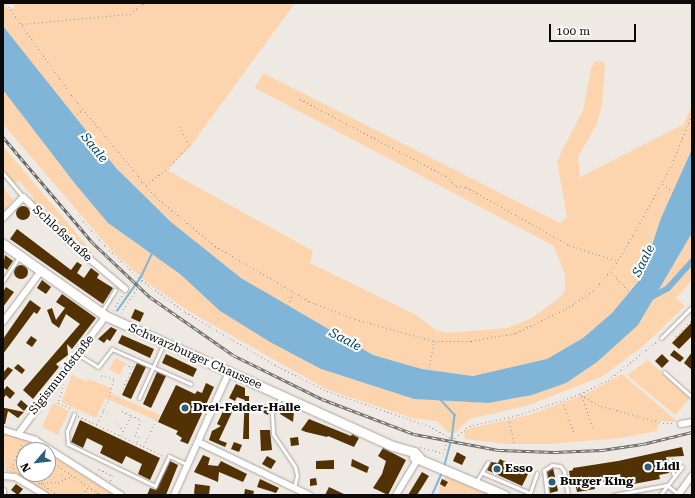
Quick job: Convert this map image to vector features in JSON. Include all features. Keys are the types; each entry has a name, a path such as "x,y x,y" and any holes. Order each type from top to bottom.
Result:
{"main road":[{"name":"Schwarzburger Chaussee","path":"3,244 106,314 164,343 399,448 411,456 419,457 441,466 504,495"}],"street":[{"name":"Schloßstraße","path":"3,218 23,197 71,243 124,289"},
{"path":"3,322 40,270"},
{"name":"Sigismundstraße","path":"22,434 58,380 79,355 106,314"},
{"path":"174,495 229,372"},
{"path":"681,424 692,422"},
{"path":"3,430 22,434 121,495"},
{"path":"198,442 309,495"},
{"path":"396,495 419,457"},
{"path":"3,475 15,477 45,495"},
{"path":"678,495 692,476"},
{"path":"3,491 4,495"}],"lane":[{"path":"3,173 23,197"},
{"path":"3,281 20,256"},
{"path":"106,314 115,290"},
{"path":"662,338 692,307"},
{"path":"139,398 164,343"},
{"path":"79,355 98,367 112,349 191,384"},
{"path":"664,372 692,397"},
{"path":"282,396 272,413 273,434 295,467 297,475 294,488"},
{"path":"74,414 67,431 68,444 155,486 169,456 188,465"},
{"path":"670,459 674,477"},
{"path":"476,482 483,473 488,462"},
{"path":"547,495 544,470 552,465 560,466 564,471 568,495"},
{"path":"660,495 682,466"},
{"path":"483,473 530,494 537,473"},
{"path":"667,485 678,495"},
{"path":"613,495 667,485"}],"path":[{"path":"6,3 83,110 142,181 156,197 215,246 293,292 355,319 434,341 471,341 516,333 569,307 594,290 618,261 662,184 692,114"},
{"path":"21,24 130,14 144,3"},
{"path":"300,99 446,176 456,186 466,187 569,245 618,261"},
{"path":"74,117 83,110"},
{"path":"146,185 168,168 189,145 179,125"},
{"path":"136,188 142,181"},
{"path":"662,184 673,192"},
{"path":"78,215 106,247 141,279 185,312 281,368 327,391 429,426 449,437 455,438 466,428 509,418 581,395 608,380 662,338"},
{"path":"610,272 629,291"},
{"path":"119,316 141,279"},
{"path":"3,290 6,285"},
{"path":"106,314 124,289"},
{"path":"288,305 293,292"},
{"path":"672,332 676,336 692,320"},
{"path":"683,321 687,325"},
{"path":"429,368 434,341"},
{"path":"123,388 136,360"},
{"path":"125,364 133,367"},
{"path":"97,425 114,378 98,375"},
{"path":"58,380 64,384 58,403 75,410 74,414 168,458"},
{"path":"581,395 601,406 663,423 681,424"},
{"path":"581,395 594,430"},
{"path":"562,400 576,434"},
{"path":"103,411 108,413"},
{"path":"122,411 141,420 135,435 139,437 137,443"},
{"path":"121,436 131,415"},
{"path":"509,418 514,443"},
{"path":"144,447 156,420"},
{"path":"116,421 123,431"},
{"path":"20,442 22,434"},
{"path":"414,445 443,453 449,437"},
{"path":"3,475 16,458"},
{"path":"56,464 66,471 71,477 101,495"},
{"path":"106,472 108,467"},
{"path":"94,474 99,469 113,476 108,483"},
{"path":"66,471 61,475 66,479"},
{"path":"66,479 68,473"},
{"path":"39,483 58,482 71,477"},
{"path":"39,483 58,495"},
{"path":"83,495 88,487"}],"shaded area":[{"path":"3,3 9,9 15,7 12,3 295,3 190,147 167,170 313,251 310,263 416,315 436,330 446,333 507,328 530,319 558,299 565,291 565,275 554,246 255,88 263,73 560,223 567,217 557,161 583,110 591,68 595,61 603,61 605,65 602,105 597,123 578,158 580,177 684,124 692,105 692,149 661,218 640,278 612,313 583,338 547,359 518,367 473,376 422,369 373,355 241,278 171,222 116,168 3,26"},
{"path":"3,90 76,185 108,223 180,274 220,311 297,356 335,374 414,399 488,403 638,325 692,233 692,280 676,298 685,306 642,347 603,376 526,406 469,419 455,433 449,433 437,421 412,418 328,390 190,312 147,282 112,251 3,124"},
{"path":"3,146 92,252 89,255 76,246 30,202 34,198 19,181 14,184 6,175 3,170"},
{"path":"3,187 13,200 3,213"},
{"path":"116,358 125,363 120,375 109,369"},
{"path":"648,360 690,398 675,415 627,375"},
{"path":"622,374 678,422 659,421 657,431 621,438 550,444 507,444 465,439 464,431 471,428 529,415 586,394"},
{"path":"72,375 87,382 88,379 111,388 110,393 160,415 157,421 105,398 96,418 61,402"},
{"path":"53,403 69,411 58,435 42,427"},
{"path":"3,433 21,436 30,442 16,442 16,476 5,469"},
{"path":"56,458 115,495 48,495 26,482 56,482"},
{"path":"446,476 489,495 439,495 440,484"}],"water":[{"name":"Saale","path":"3,26 116,168 171,222 241,278 373,355 422,369 473,376 547,359 583,338 612,313 641,278 661,218 692,149 692,233 638,325 597,362 566,383 532,395 488,403 414,399 321,369 270,342 220,311 180,274 108,223 76,185 3,90"}],"building":[{"path":"23,206 28,208 30,213 28,218 23,220 18,218 16,213 18,208"},
{"path":"17,229 71,270 77,262 82,265 77,273 84,278 91,268 99,274 97,278 113,288 103,304 10,239"},
{"path":"5,255 13,261 7,270 3,267"},
{"path":"21,265 26,267 28,272 26,277 21,279 16,277 14,272 16,267"},
{"path":"42,280 51,287 46,294 37,288"},
{"path":"6,287 14,292 3,307 3,292"},
{"path":"62,294 96,318 72,349 67,344 68,355 56,364 59,367 33,399 23,390 80,324 66,314 59,328 52,323 47,310 52,308 56,320 65,308 56,302"},
{"path":"30,300 41,308 37,314 34,312 3,354 3,339"},
{"path":"135,309 144,313 140,322 131,318"},
{"path":"692,322 692,336 679,349 672,343"},
{"path":"111,327 117,330 110,341 107,339 104,343 98,339"},
{"path":"122,335 154,349 150,358 118,343"},
{"path":"31,336 37,340 32,347 26,343"},
{"path":"674,350 684,358 680,362 670,355"},
{"path":"692,352 692,370 684,363"},
{"path":"166,354 197,369 193,377 162,363"},
{"path":"662,354 669,361 662,368 655,361"},
{"path":"137,363 146,367 131,399 122,395"},
{"path":"18,364 25,370 22,374 14,368"},
{"path":"8,367 13,370 3,382 3,373"},
{"path":"157,372 166,376 151,408 143,404"},
{"name":"Drei-Felder-Halle","path":"206,383 214,387 188,444 180,441 182,438 176,434 178,431 158,422 176,385 195,394 197,391 202,393"},
{"path":"236,384 245,388 245,400 237,397 235,401 229,398"},
{"path":"7,386 15,393 10,399 6,395 3,399 3,391"},
{"path":"245,396 249,396 249,439 243,439"},
{"path":"21,400 28,406 24,411 17,405"},
{"path":"264,404 271,407 268,415 260,411"},
{"path":"284,406 294,411 293,422 280,414"},
{"path":"225,407 233,410 219,440 227,443 225,447 209,440 212,431 221,426 217,424"},
{"path":"3,408 24,412 18,418 8,411 5,424 3,424"},
{"path":"309,419 351,436 352,434 359,438 354,447 328,436 301,430"},
{"path":"80,420 160,458 150,480 138,474 142,464 126,456 122,464 100,453 103,446 87,438 83,448 71,442"},
{"path":"260,430 270,430 272,450 261,451"},
{"path":"298,437 299,445 291,446 290,438"},
{"path":"234,442 242,445 239,452 231,449"},
{"path":"682,447 684,456 666,457 669,473 659,475 660,479 623,486 620,474 610,476 611,482 594,484 595,489 577,492 574,477 570,477 569,471 573,470 573,468 618,461"},
{"path":"383,448 406,460 388,495 373,488 382,474 386,461 378,456"},
{"path":"457,452 466,457 462,465 453,461"},
{"path":"203,455 210,458 208,465 218,466 221,461 247,474 243,482 219,472 218,482 194,472"},
{"path":"267,456 276,461 271,469 262,464"},
{"path":"352,459 369,467 367,473 351,466"},
{"path":"500,459 528,474 522,486 487,470 491,462 498,463"},
{"path":"334,460 334,469 316,469 316,461"},
{"path":"170,461 178,465 166,495 147,495 150,488 156,490"},
{"path":"553,468 558,491 550,493 547,472"},
{"path":"422,472 429,476 417,495 408,495"},
{"path":"316,478 317,485 310,486 310,479"},
{"path":"260,479 279,488 276,493 257,487"},
{"path":"442,479 448,482 445,487 440,484"},
{"path":"16,484 23,489 18,495 11,490"},
{"path":"195,484 210,486 209,495 194,494"},
{"path":"329,487 346,495 325,495"},
{"path":"245,489 254,491 253,495 244,495"}],"waterway":[{"path":"117,311 141,277 152,253"},
{"path":"650,298 668,288 692,261"},
{"path":"441,400 455,415 452,439 445,466"},
{"path":"432,495 442,473"}],"railway":[{"path":"3,137 92,242 150,297 233,355 322,399 414,434 499,450 554,452 602,450 643,444 692,432"}],"place":[{"name":"Drei-Felder-Halle","path":"185,408"},
{"name":"Lidl","path":"648,467"},
{"name":"Esso","path":"497,469"},
{"name":"Burger King","path":"552,482"}]}
